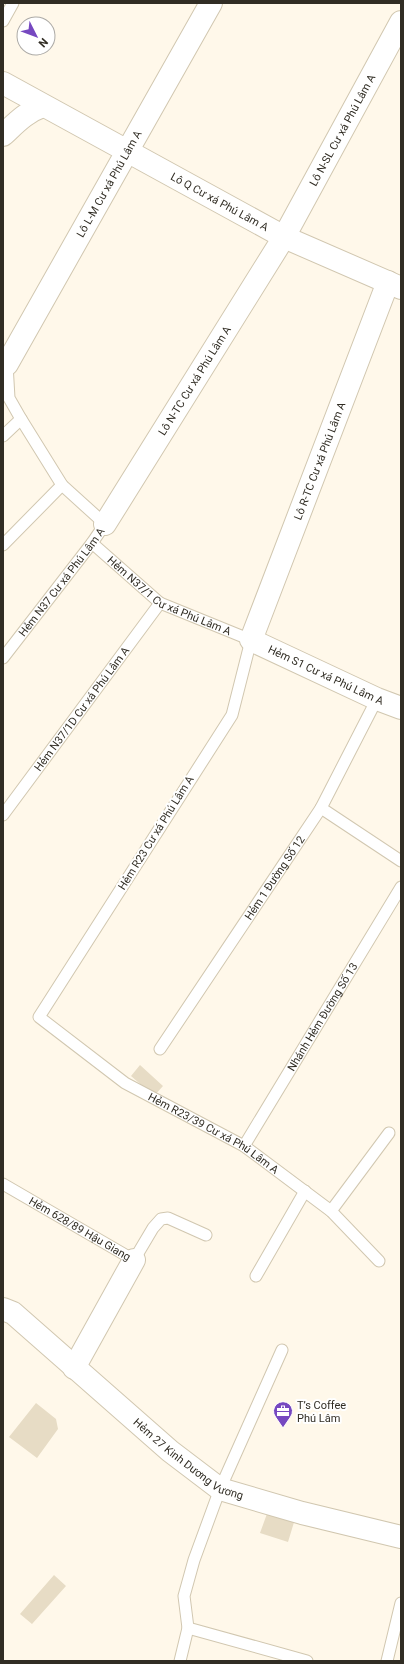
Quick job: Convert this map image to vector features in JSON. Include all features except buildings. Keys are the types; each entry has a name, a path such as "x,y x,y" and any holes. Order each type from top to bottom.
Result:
{"street":[{"name":"Lô L-M Cư xá Phú Lâm A","path":"5,363 211,3"},
{"name":"Lô N-SL Cư xá Phú Lâm A","path":"284,237 401,22"},
{"name":"Lô Q Cư xá Phú Lâm A","path":"3,84 284,237 395,285"},
{"path":"3,135 23,116 43,106"},
{"name":"Lô N-TC Cư xá Phú Lâm A","path":"105,524 284,237"},
{"name":"Lô R-TC Cư xá Phú Lâm A","path":"251,640 395,285"},
{"name":"Hẻm S1 Cư xá Phú Lâm A","path":"251,640 377,699 401,708"},
{"name":"Hẻm 628/89 Hậu Giang","path":"74,1368 134,1260"},
{"name":"Hẻm 27 Kinh Dương Vương","path":"8,1311 170,1451 220,1489 302,1513 401,1537"}],"lane":[{"path":"3,21 13,3"},
{"path":"5,363 9,398 21,419 62,485 105,524"},
{"path":"3,436 21,419"},
{"path":"3,546 62,485"},
{"name":"Hẻm N37 Cư xá Phú Lâm A","path":"3,658 105,524"},
{"name":"Hẻm N37/1 Cư xá Phú Lâm A","path":"92,543 160,603 251,640"},
{"name":"Hẻm N37/1D Cư xá Phú Lâm A","path":"3,815 160,603"},
{"name":"Hẻm R23 Cư xá Phú Lâm A","path":"39,1017 232,715 251,640"},
{"name":"Hẻm 1 Đường Số 12","path":"160,1049 321,808 377,699"},
{"path":"321,808 401,861"},
{"name":"Nhánh Hẻm Đường Số 13","path":"244,1146 401,888"},
{"name":"Hẻm R23/39 Cư xá Phú Lâm A","path":"39,1017 124,1083 244,1146 331,1211 379,1261"},
{"path":"331,1211 388,1133"},
{"name":"Hẻm 628/89 Hậu Giang","path":"3,1184 134,1260"},
{"path":"256,1276 305,1191"},
{"path":"134,1260 153,1228 161,1219 168,1218 206,1235"},
{"path":"180,1661 188,1628 184,1596 194,1560 220,1489 282,1350"},
{"path":"387,1661 401,1603"},
{"path":"188,1628 307,1661"}],"place":[{"name":"T’s Coffee Phú Lâm","path":"283,1428"}]}
